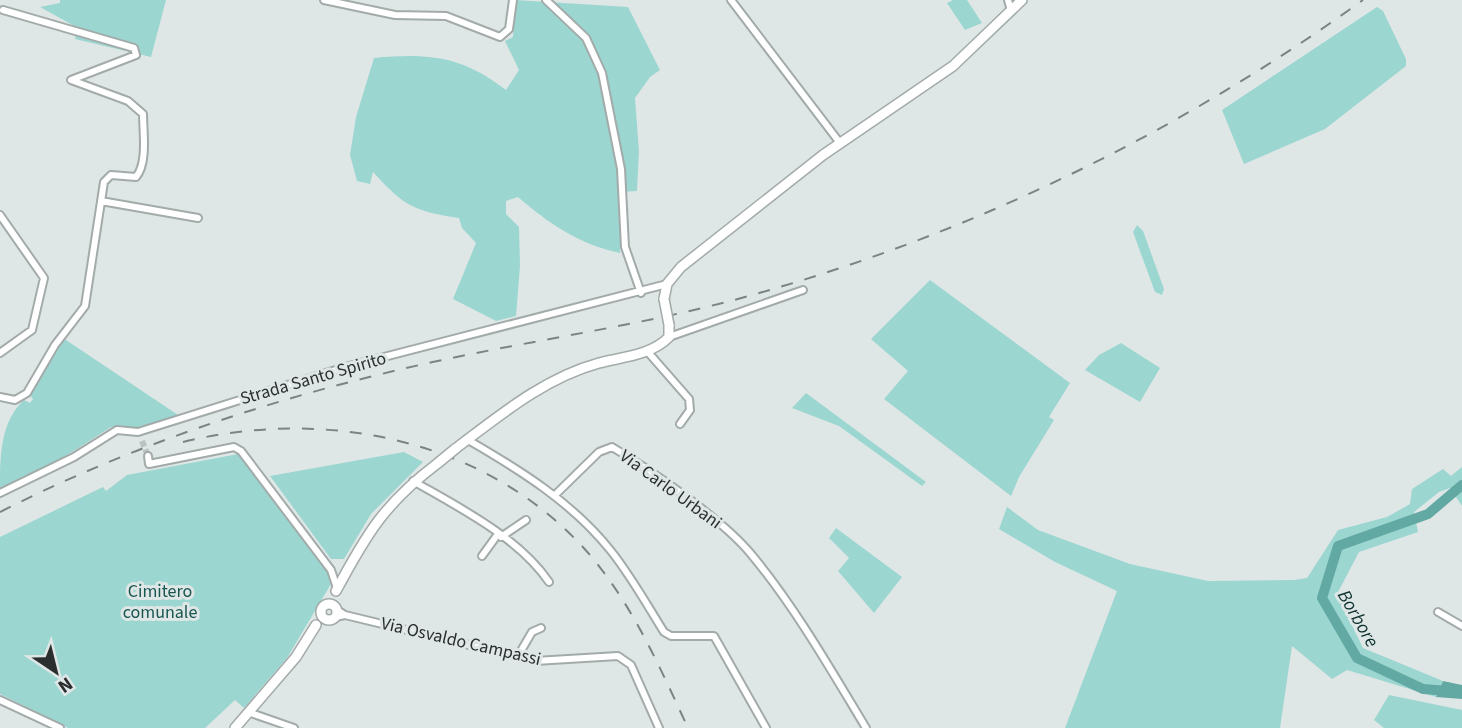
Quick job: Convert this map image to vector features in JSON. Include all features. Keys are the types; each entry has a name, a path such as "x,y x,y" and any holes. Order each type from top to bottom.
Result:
{"street":[{"path":"324,0 395,15 446,16 500,37 509,29 513,0"},
{"path":"546,0 586,38 602,73 621,169 625,247 641,293"},
{"path":"731,0 840,143"},
{"path":"1008,0 1011,11"},
{"path":"668,337 669,325 664,299 668,282 681,267 840,143 953,66 1022,0"},
{"path":"0,397 15,400 27,393 55,345 85,306 107,177 131,178 139,173 144,142 143,114 128,101 71,79 136,55 136,52 3,10"},
{"path":"101,201 198,218"},
{"path":"0,215 44,278 32,330 0,354"},
{"name":"Strada Santo Spirito","path":"0,493 74,457 117,430 138,432 345,367 641,293 668,282"},
{"path":"235,728 290,664 316,625 332,612 337,590 375,521 413,481 518,403 565,375 648,351 662,344 668,337 803,290"},
{"name":"Strada Santo Spirito","path":"641,293 659,294 664,299"},
{"path":"648,351 689,399 690,410 680,424"},
{"path":"138,432 142,441"},
{"path":"468,439 554,496 611,550 664,632 671,636 714,636 766,728"},
{"path":"148,456 149,464 234,447 241,451 331,570 337,590"},
{"name":"Via Carlo Urbani","path":"554,496 599,452 612,447 724,527 751,553 778,591 866,728"},
{"path":"413,481 526,555 549,582"},
{"path":"482,556 499,536 526,520"},
{"name":"Via Osvaldo Campassi","path":"332,612 547,662 609,655 624,658 631,665 659,728"},
{"path":"1438,612 1462,626"},
{"path":"518,656 532,632 541,628"},
{"path":"0,700 60,728"},
{"path":"248,712 294,728"}],"green space":[{"path":"60,0 166,0 151,57 75,39 78,28 40,7 60,3"},
{"path":"515,0 628,7 660,70 650,77 635,98 639,151 637,191 620,192 620,253 591,245 565,232 518,197 506,201 506,214 519,227 520,266 516,316 496,321 453,299 476,243 462,228 459,218 431,213 410,205 393,193 373,172 370,184 357,181 350,155 356,117 374,58 412,56 444,59 474,70 506,90 519,70 505,41 513,37"},
{"path":"967,0 982,23 965,30 947,3"},
{"path":"1377,7 1383,11 1406,59 1406,66 1325,129 1244,164 1222,110"},
{"path":"1137,225 1143,231 1164,289 1162,295 1155,292 1133,232"},
{"path":"930,280 1070,383 1049,417 1054,420 1019,477 1011,496 884,399 908,371 871,339"},
{"path":"63,338 178,415 139,427 111,427 61,459 0,489 1,453 10,419 24,400 30,403 33,399 30,395"},
{"path":"1121,343 1160,368 1140,402 1085,370 1099,355"},
{"path":"806,393 926,482 922,486 839,426 792,408"},
{"path":"404,452 423,462 371,514 344,559 331,559 270,476"},
{"name":"Cimitero comunale","path":"238,454 328,571 331,584 287,658 244,708 235,700 205,728 68,728 0,694 0,537 103,487 106,491 127,475"},
{"path":"1462,467 1462,506 1450,488 1439,492 1414,512 1418,532 1359,552 1337,594 1363,648 1443,681 1436,697 1347,670 1332,679 1292,646 1280,728 1065,728 1117,591 1055,562 999,529 1007,507 1038,530 1130,564 1208,581 1294,580 1307,578 1338,530 1387,517 1410,504 1412,489 1443,469 1451,476"},
{"path":"836,528 902,577 874,613 838,571 849,558 829,538"},
{"path":"1389,695 1462,710 1462,728 1384,728 1374,720"}],"shaded area":[{"path":"1443,681 1462,685 1462,699 1436,697"}],"waterway":[{"name":"Borbore","path":"1462,485 1428,514 1338,546 1322,598 1357,658 1423,689 1462,692"}],"tunnel":[{"path":"142,441 148,456"}],"railway":[{"path":"0,512 51,487 154,444 315,391 424,364 696,310 818,275 901,247 1062,179 1140,139 1291,50 1363,0"},
{"path":"183,442 239,432 295,429 352,432 407,443 460,461 510,487 555,520 610,580 647,642 688,728"}]}
